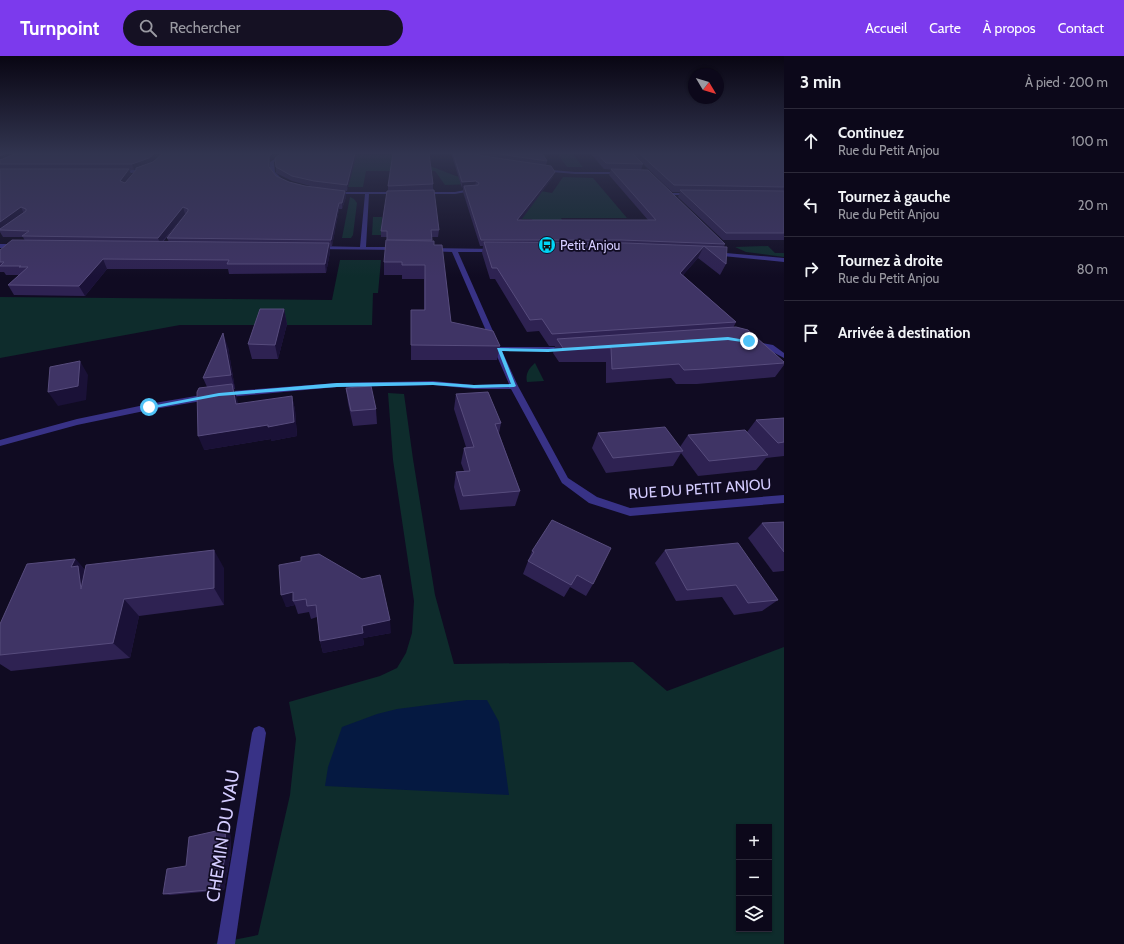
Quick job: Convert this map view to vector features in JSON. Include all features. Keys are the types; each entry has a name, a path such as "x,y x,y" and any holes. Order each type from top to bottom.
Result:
{"street":[{"path":"363,248 367,194"},
{"path":"670,194 675,199"},
{"path":"0,246 23,246"},
{"path":"309,248 402,249"},
{"path":"424,249 499,250"},
{"name":"RUE DU PETIT ANJOU","path":"454,250 499,349 514,386 565,480 593,500 630,512 784,499"},
{"path":"728,250 732,255"},
{"path":"710,254 784,260"},
{"path":"749,341 770,348 784,356"},
{"path":"499,349 548,350 579,348"},
{"path":"0,443 77,422 149,407 219,395 337,385 433,383 474,387 514,386"},
{"name":"CHEMIN DU VAU","path":"226,944 259,733"}],"green space":[{"path":"506,194 607,194 627,218 561,218 567,230 537,235 532,219 522,219 514,197"},
{"path":"350,197 357,203 353,235 351,238 342,238"},
{"path":"373,217 382,217 381,235 372,235"},
{"path":"768,246 775,253 784,253 784,257 746,252 735,247"},
{"path":"340,260 381,260 378,293 373,293 372,325 180,325 0,358 0,297 332,300"},
{"path":"535,363 544,381 527,382 528,371"},
{"path":"388,393 404,394 435,595 454,664 633,662 667,691 784,647 784,944 213,944 258,935 290,795 296,739 289,702 380,676 397,668 406,653 412,633 414,601 393,460"}],"water":[{"path":"467,700 487,700 499,722 509,795 325,786 328,767 342,727 377,714 397,709"}],"building":[{"path":"0,194 344,194 342,203 339,203 331,240 167,238 188,211 188,209 183,207 158,238 22,236 29,231 0,230 26,211 26,209 21,207 0,222"},
{"path":"386,194 435,194 439,230 431,230 432,240 387,240 387,231 381,231"},
{"path":"467,194 537,194 517,220 656,220 633,194 673,194 725,244 621,240 481,240"},
{"path":"685,194 784,194 784,233 726,233"},
{"path":"12,240 329,243 325,264 227,264 229,260 103,259 79,286 8,285 28,267 0,266 4,262 0,262 0,250"},
{"path":"386,240 434,241 434,245 442,245 451,322 493,331 500,346 411,345 411,310 425,310 425,265 402,265 402,262 384,262"},
{"path":"484,242 625,243 704,246 680,273 736,322 552,334 542,319 530,320 497,268 492,268"},
{"path":"704,246 727,247 726,264"},
{"path":"260,309 284,309 275,345 248,344"},
{"path":"736,327 748,330 784,363 684,370 679,364 612,369 611,348 563,348 557,339"},
{"path":"223,333 231,375 203,378"},
{"path":"80,361 78,386 48,392 50,367"},
{"path":"232,384 236,404 292,396 294,422 198,436 197,392 199,388"},
{"path":"371,386 376,409 351,411 346,388"},
{"path":"488,392 501,423 495,424 520,491 463,496 456,472 470,471 464,448 474,447 456,394"},
{"path":"784,418 784,442 778,443 756,420"},
{"path":"665,427 683,451 613,458 598,433"},
{"path":"745,430 768,455 709,461 688,435"},
{"path":"552,520 611,548 593,584 577,575 571,585 528,561 534,552 532,551"},
{"path":"784,522 784,552 762,523"},
{"path":"738,543 778,600 748,603 736,585 687,590 665,550"},
{"path":"214,550 214,588 124,599 113,643 0,655 0,624 27,564 75,559 71,567 78,566 81,589 86,565"},
{"path":"319,554 362,579 380,575 390,620 362,626 363,633 320,641 316,605 307,606 306,599 293,601 293,592 281,595 279,565 301,561 301,557"},
{"path":"225,829 226,851 219,889 163,894 167,869 186,866 189,837"}],"place":[{"name":"Petit Anjou","path":"547,245"}],"route":[{"path":"149,407 219,395 337,385 433,383 474,387 514,386 499,349 548,350 728,338 749,341"}]}
